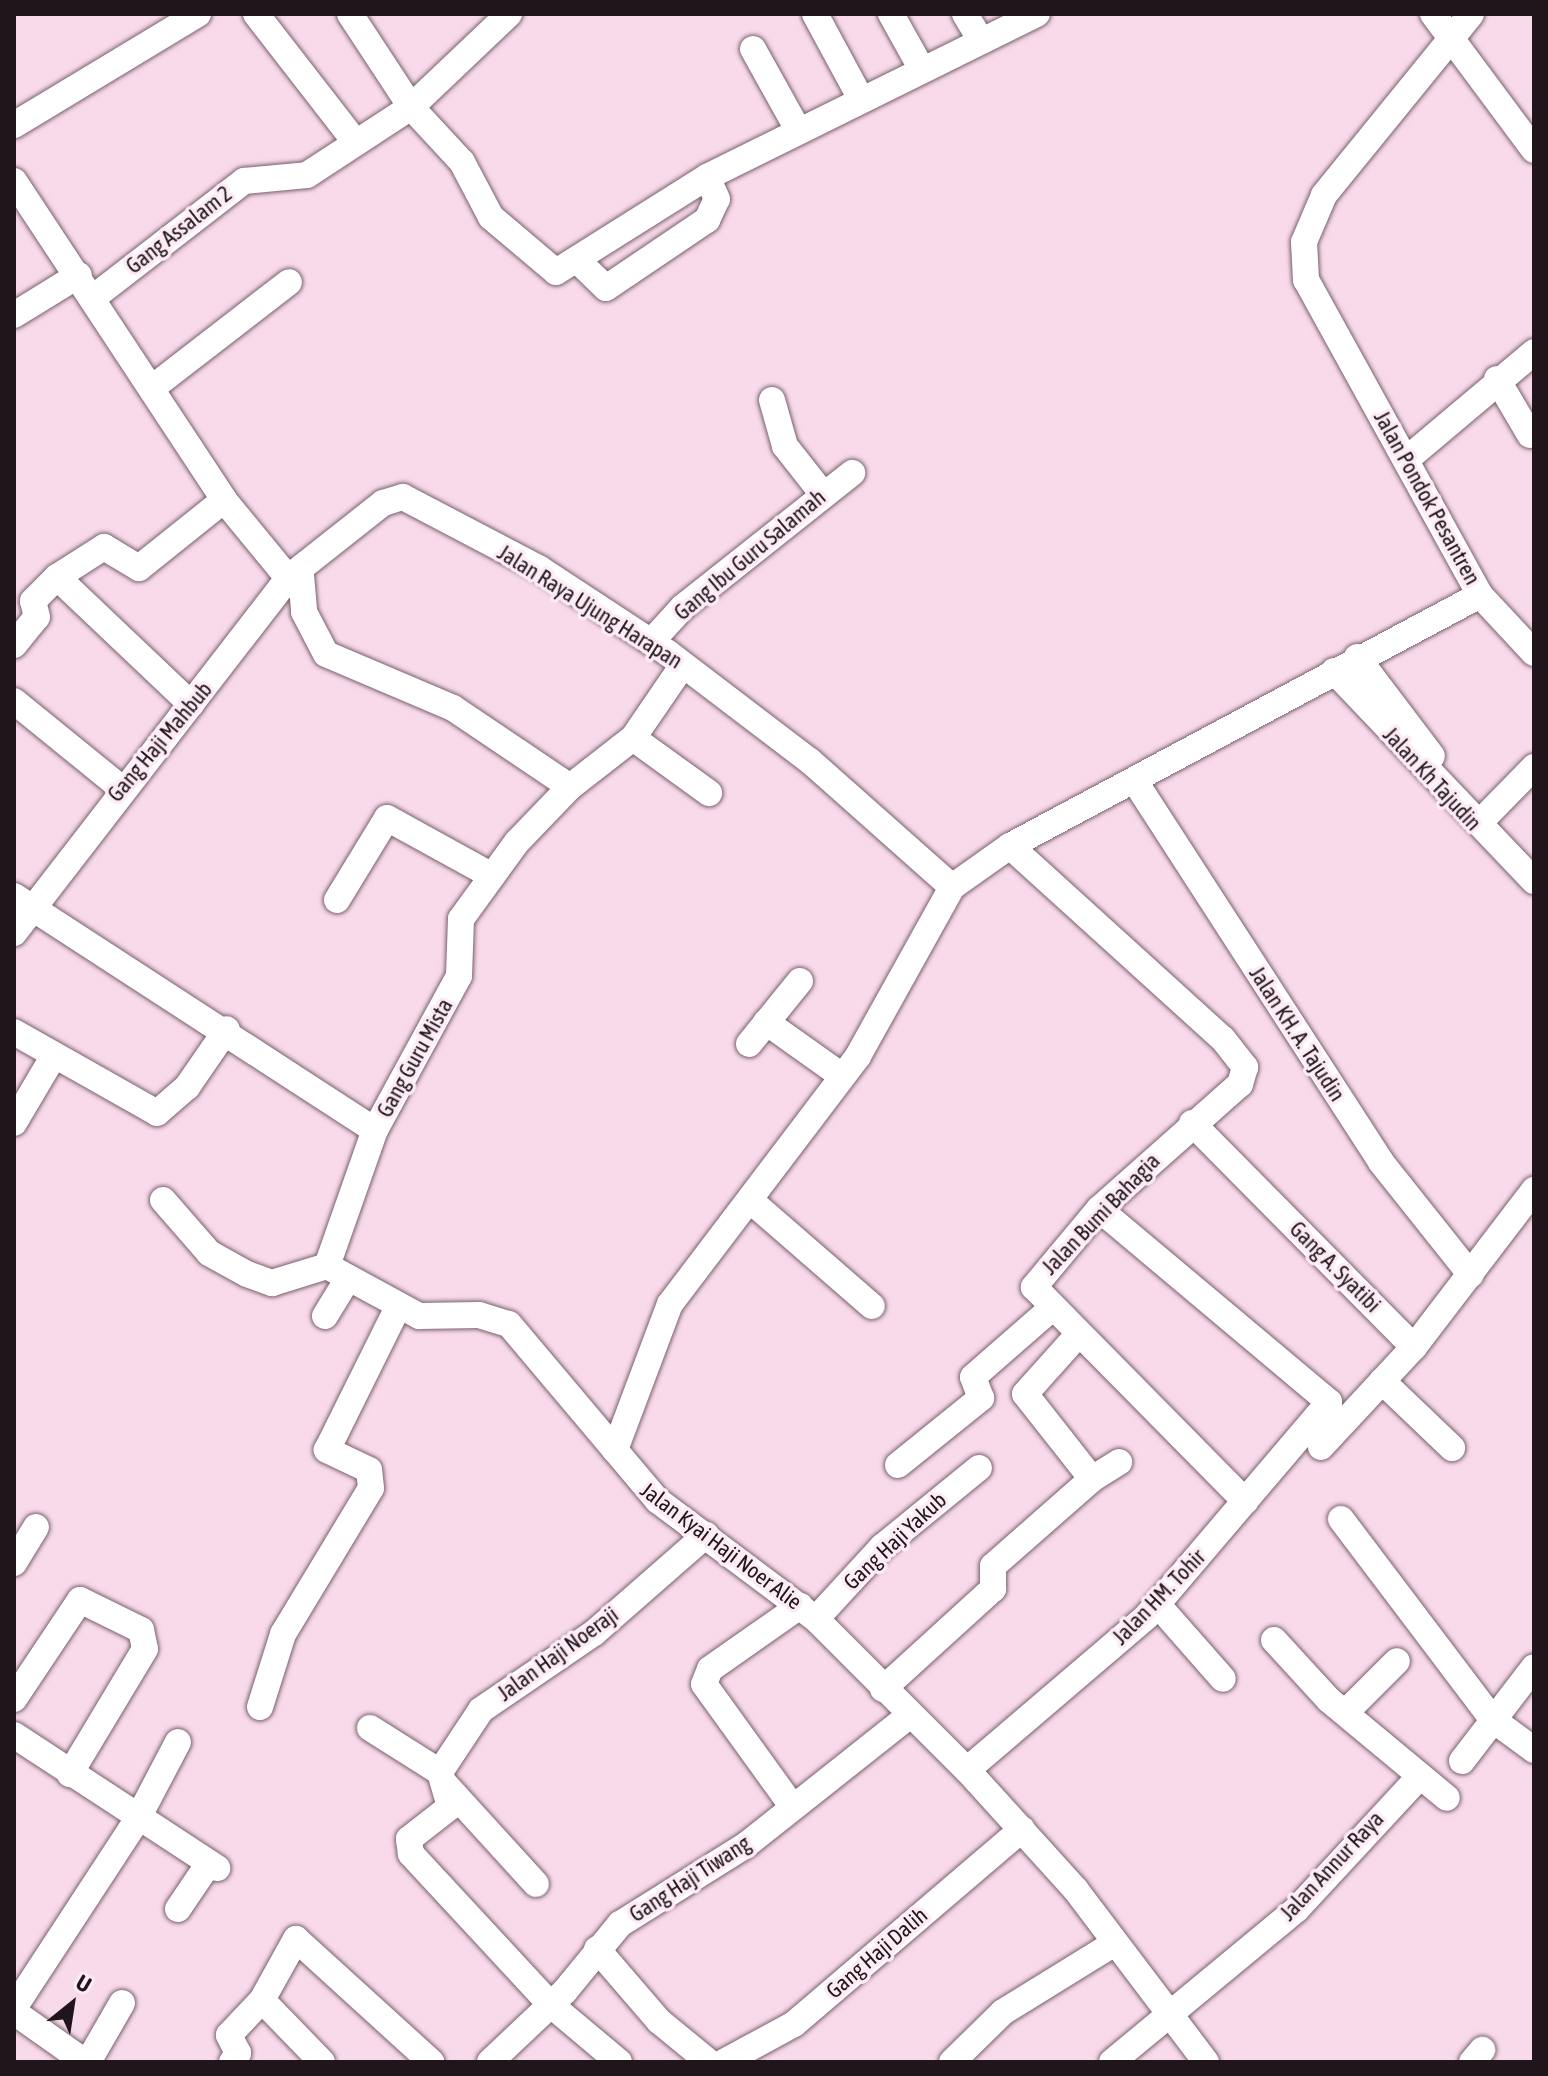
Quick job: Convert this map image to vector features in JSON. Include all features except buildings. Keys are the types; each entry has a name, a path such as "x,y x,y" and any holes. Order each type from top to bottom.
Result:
{"street":[{"path":"14,125 198,14"},
{"path":"256,14 356,143"},
{"path":"350,14 411,107 462,162 491,217 528,255 553,272 707,177 921,68 1037,14"},
{"name":"Gang Assalam 2","path":"94,297 244,181 307,175 411,107 509,14"},
{"path":"815,14 861,99"},
{"path":"891,14 921,68"},
{"path":"965,14 981,41"},
{"path":"1433,14 1465,21 1534,150"},
{"name":"Jalan Pondok Pesantren","path":"952,887 1010,846 1136,783 1357,657 1480,595 1306,280 1304,242 1324,195 1465,21"},
{"path":"753,49 798,130"},
{"path":"577,260 606,288 707,220 717,199 707,177"},
{"path":"14,181 94,297 224,500 294,577 304,612 326,654 453,708 570,787"},
{"path":"14,315 79,275"},
{"path":"152,388 289,282"},
{"path":"1407,459 1497,379 1534,352"},
{"path":"1497,379 1530,435"},
{"path":"772,400 785,446 822,493"},
{"name":"Gang Ibu Guru Salamah","path":"651,642 683,607 822,493 852,473"},
{"name":"Jalan Raya Ujung Harapan","path":"294,577 383,503 403,497 540,569 651,642 810,761 952,887"},
{"path":"14,645 37,617 33,601 57,577 104,547 139,568 224,500"},
{"path":"57,577 191,704"},
{"name":"Gang Haji Mahbub","path":"14,933 22,900 121,788 294,577"},
{"path":"1480,595 1534,653"},
{"name":"Jalan Kh Tajudin","path":"1357,657 1485,817 1534,866"},
{"name":"Gang Guru Mista","path":"325,1316 375,1130 453,991 461,919 492,876 570,787 633,738 683,665"},
{"name":"Jalan Kh Tajudin","path":"1334,671 1534,881"},
{"path":"14,701 121,788"},
{"path":"633,738 709,793"},
{"path":"1485,817 1534,767"},
{"name":"Jalan KH. A. Tajudin","path":"1136,783 1381,1162 1471,1275"},
{"path":"337,900 387,818 492,876"},
{"name":"Jalan Bumi Bahagia","path":"1010,846 1239,1057 1244,1078 1099,1209 1035,1284 1051,1309 1076,1337 1245,1501"},
{"path":"615,1450 670,1304 751,1201 842,1076 952,887"},
{"path":"22,900 227,1029 375,1130"},
{"path":"749,1044 800,981"},
{"path":"766,1022 842,1076"},
{"path":"14,1032 53,1057 157,1113 187,1087 227,1029"},
{"path":"14,1123 53,1057"},
{"name":"Gang A. Syatibi","path":"1192,1123 1414,1347"},
{"path":"1321,1447 1414,1347 1534,1190"},
{"path":"163,1200 209,1253 247,1274 272,1283 337,1273 398,1307 327,1450 369,1470 371,1488 283,1634 260,1707"},
{"path":"751,1201 872,1306"},
{"name":"Jalan HM. Tohir","path":"967,1770 1158,1605 1329,1402 1099,1209"},
{"name":"Jalan Kyai Haji Noer Alie","path":"398,1307 440,1321 500,1321 615,1450 636,1480 808,1612 909,1716 967,1770 1022,1829 1206,2062"},
{"path":"898,1465 981,1398 973,1377 1051,1309"},
{"path":"1076,1337 1025,1394 1092,1479"},
{"path":"1382,1381 1452,1448"},
{"path":"883,1689 993,1589 993,1566 1092,1479 1119,1462"},
{"name":"Gang Haji Yakub","path":"792,1806 704,1684 710,1669 808,1612 979,1468"},
{"path":"1341,1519 1492,1719 1534,1750"},
{"path":"14,1563 36,1527"},
{"name":"Jalan Haji Noeraji","path":"550,2004 411,1854 414,1834 450,1807 441,1777 481,1710 594,1633 706,1535"},
{"path":"14,1699 80,1600 141,1630 145,1649 70,1774"},
{"path":"1158,1605 1223,1679"},
{"path":"1274,1640 1329,1700 1348,1710 1447,1798"},
{"path":"1348,1710 1397,1661"},
{"path":"1462,1761 1534,1667"},
{"name":"Gang Haji Tiwang","path":"490,2062 550,2004 620,1924 730,1856 909,1716"},
{"path":"370,1728 441,1777 536,1884"},
{"path":"14,1735 137,1820 213,1866 178,1909"},
{"path":"122,2003 86,2062 14,2010 137,1820 178,1742"},
{"name":"Jalan Annur Raya","path":"1112,2062 1297,1909 1420,1776"},
{"name":"Gang Haji Dalih","path":"724,2062 794,2024 1022,1829"},
{"path":"232,2062 238,2053 229,2035 262,2000 301,1939 431,2062"},
{"path":"952,2062 1003,2012 1113,1944"},
{"path":"597,1949 659,2021 709,2062"},
{"path":"262,2000 322,2062"},
{"path":"550,2004 619,2062"}]}
